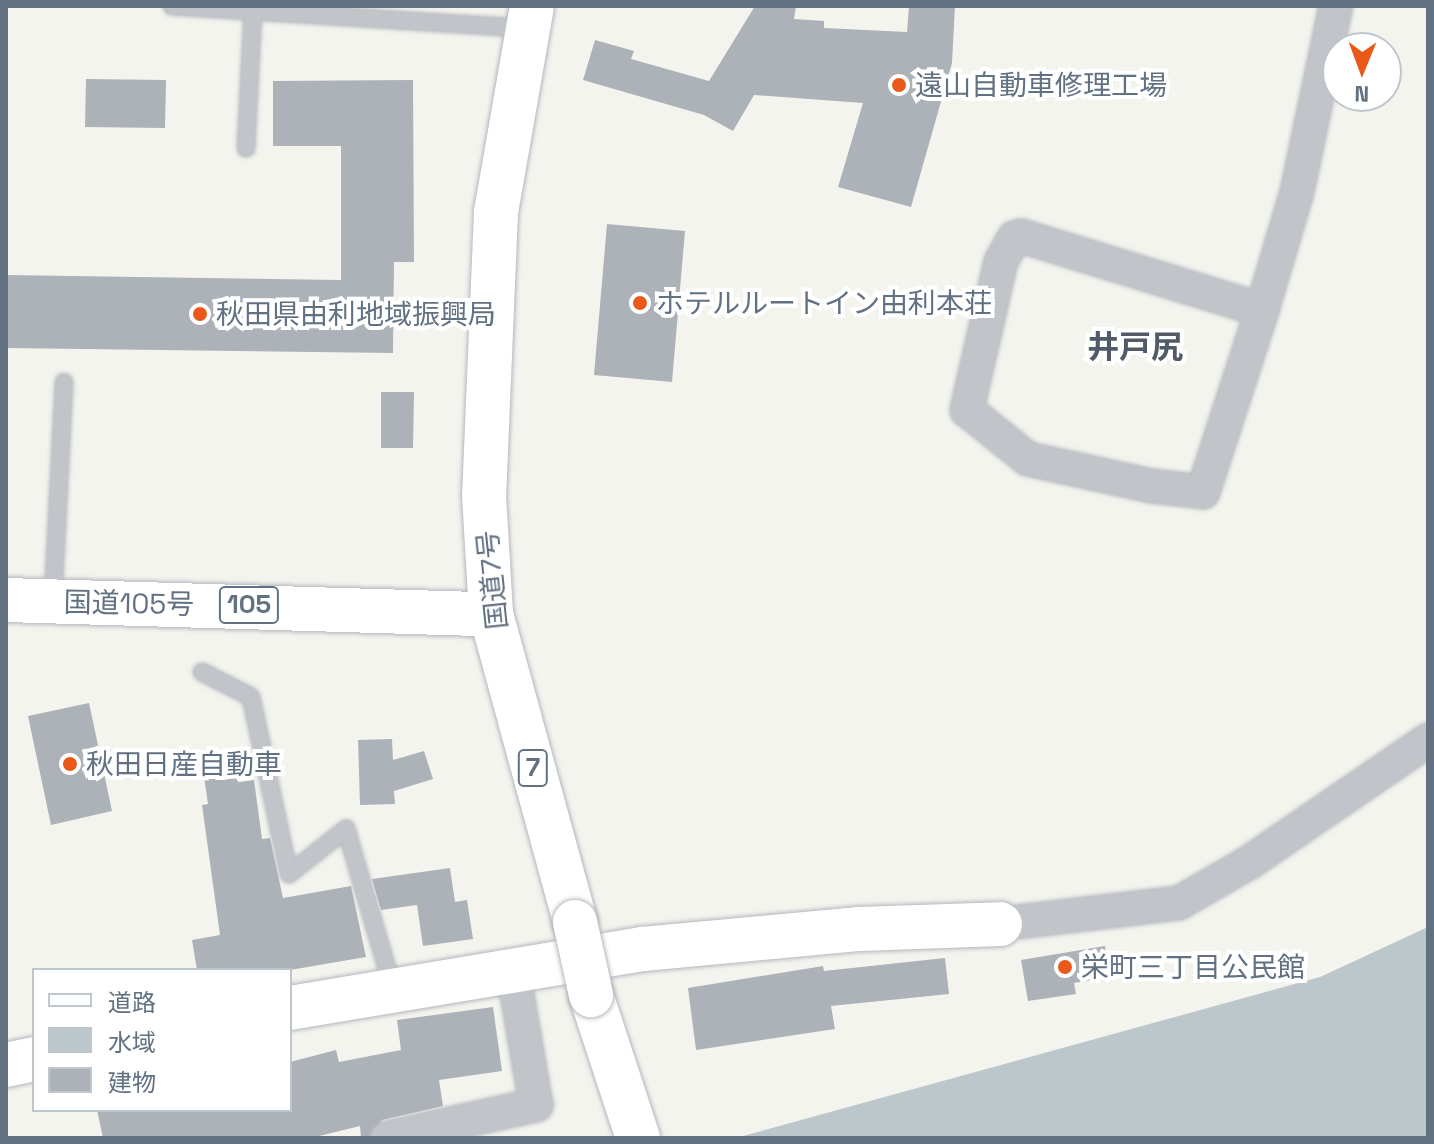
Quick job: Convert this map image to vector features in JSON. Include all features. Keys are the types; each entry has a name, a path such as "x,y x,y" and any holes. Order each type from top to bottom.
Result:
{"main road":[{"name":"国道7号","path":"530,17 496,212 484,495 491,614 575,922 591,995 633,1123"},
{"name":"国道105号","path":"6,600 491,614"},
{"path":"292,1008 643,949 860,929 1000,924"},
{"path":"6,1065 32,1059"}],"street":[{"path":"1262,310 1021,236 1014,238 1001,261 967,410 1028,459 1152,486 1203,492 1262,310 1297,192 1336,6"},
{"path":"1000,924 1179,903 1250,862 1428,740"},
{"path":"387,1138 536,1105 513,971"}],"lane":[{"path":"172,6 253,11 530,17"},
{"path":"246,148 253,11"},
{"path":"53,601 64,382"},
{"path":"202,672 251,697 289,874 346,829 394,991"}],"water":[{"path":"1428,927 1428,1138 736,1138 1320,977"}],"building":[{"path":"755,6 796,6 794,19 824,21 824,28 907,32 909,6 955,6 952,63 911,207 838,187 863,103 754,95 733,131 704,115 583,80 595,40 634,51 631,59 709,81"},
{"path":"86,79 166,80 165,128 85,127"},
{"name":"秋田県由利地域振興局","path":"413,80 414,262 394,262 393,353 6,348 6,275 341,280 341,146 273,146 273,81"},
{"name":"ホテルルートイン由利本荘","path":"607,224 685,231 672,382 594,375"},
{"path":"381,392 414,392 413,448 381,448"},
{"name":"秋田日産自動車","path":"89,703 112,811 51,825 28,716"},
{"path":"392,739 393,760 424,751 433,779 394,791 395,804 360,805 358,740"},
{"path":"236,751 240,782 254,780 262,839 270,838 283,898 351,886 366,957 292,970 197,968 192,940 220,935 202,805 208,804 201,756"},
{"path":"450,868 455,902 467,900 473,939 423,946 417,905 381,910 372,879"},
{"name":"栄町三丁目公民館","path":"1105,946 1110,977 1074,983 1076,994 1028,1001 1021,960"},
{"path":"945,958 949,994 831,1006 835,1029 696,1050 688,988 823,966 824,971"},
{"path":"493,1007 502,1071 439,1080 443,1106 382,1120 369,1138 361,1138 360,1126 311,1138 103,1138 97,1112 292,1112 292,1061 336,1050 339,1062 401,1050 397,1020"}],"place":[{"name":"遠山自動車修理工場","path":"899,85"},
{"name":"ホテルルートイン由利本荘","path":"640,303"},
{"name":"秋田県由利地域振興局","path":"200,314"},
{"name":"秋田日産自動車","path":"70,764"},
{"name":"栄町三丁目公民館","path":"1065,967"}],"district":[{"name":"井戸尻","path":"1135,347"}]}
